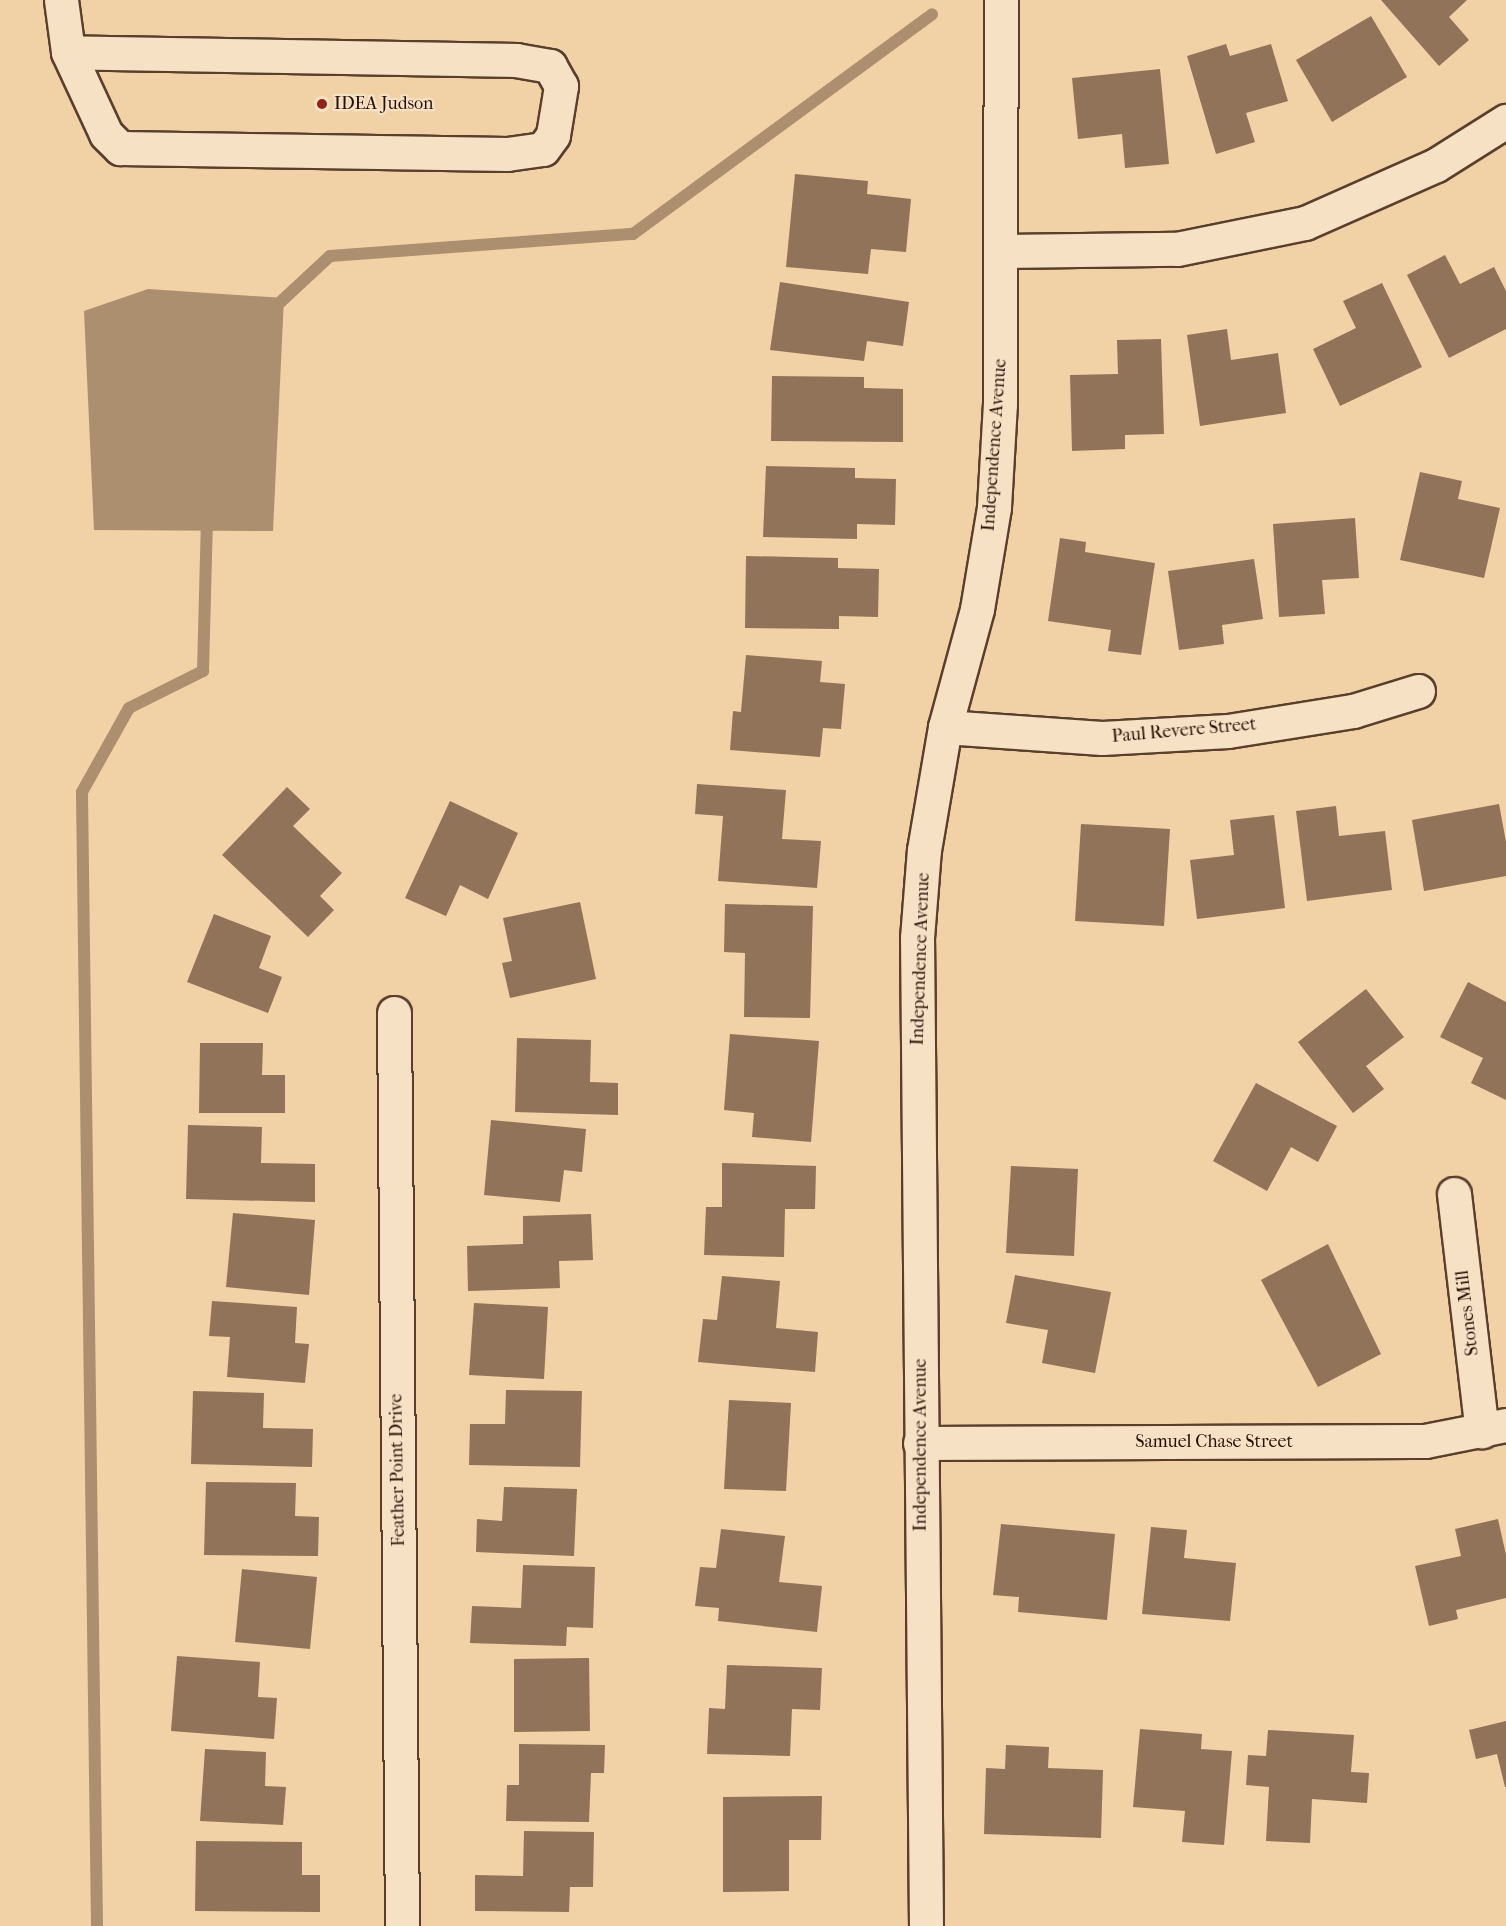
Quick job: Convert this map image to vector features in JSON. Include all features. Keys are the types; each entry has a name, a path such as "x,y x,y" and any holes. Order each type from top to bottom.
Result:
{"street":[{"path":"61,0 68,52 106,134 120,148 507,154 543,149 553,135 561,86 550,66 516,60 68,52"},
{"name":"Independence Avenue","path":"926,1926 917,938 924,850 945,727 978,609 994,507 1000,404 1001,0"},
{"path":"1002,251 1177,249 1305,224 1436,165 1506,121"},
{"name":"Paul Revere Street","path":"945,727 1102,738 1228,731 1353,711 1418,691"},
{"name":"Feather Point Drive","path":"394,1013 402,1926"},
{"name":"Stones Mill","path":"1454,1194 1494,1428"},
{"name":"Samuel Chase Street","path":"920,1443 1425,1441 1494,1428"}],"shaded area":[{"path":"148,289 284,298 273,531 94,530 84,311"}],"building":[{"path":"1381,0 1467,0 1449,17 1469,40 1439,66"},
{"path":"1371,16 1407,77 1332,122 1296,60"},
{"path":"1226,44 1230,56 1271,44 1288,101 1246,113 1255,142 1216,154 1187,56"},
{"path":"1160,69 1169,164 1125,168 1122,134 1078,139 1072,78"},
{"path":"795,174 868,181 867,194 911,199 906,252 871,249 868,274 786,267"},
{"path":"1445,255 1460,284 1494,267 1506,291 1506,329 1449,358 1407,275"},
{"path":"780,282 909,302 903,346 867,341 864,361 770,350"},
{"path":"1382,283 1422,367 1340,406 1313,349 1356,328 1343,301"},
{"path":"1227,329 1231,360 1278,353 1286,413 1200,426 1187,335"},
{"path":"1161,339 1164,434 1125,435 1125,449 1072,451 1070,375 1118,374 1117,340"},
{"path":"772,376 864,377 864,388 903,389 903,442 771,441"},
{"path":"766,466 855,468 855,478 896,479 895,525 857,524 857,539 763,537"},
{"path":"1420,472 1462,481 1458,499 1500,508 1484,578 1400,560"},
{"path":"1355,518 1359,578 1322,580 1325,614 1279,617 1273,524"},
{"path":"1060,538 1086,542 1085,552 1155,563 1141,655 1108,651 1111,630 1048,621"},
{"path":"746,556 838,558 838,568 879,569 878,617 839,616 839,629 745,628"},
{"path":"1254,559 1263,619 1222,625 1224,644 1179,650 1168,571"},
{"path":"746,655 822,661 820,682 845,684 841,729 823,728 820,757 730,750 733,711 741,712"},
{"path":"697,784 786,790 782,839 821,841 817,888 718,881 723,816 695,814"},
{"path":"287,787 310,809 293,826 342,873 320,896 334,910 308,937 222,855"},
{"path":"450,801 518,833 488,899 460,885 446,916 405,898"},
{"path":"1499,804 1506,842 1506,876 1424,891 1412,820"},
{"path":"1336,806 1339,836 1385,831 1392,890 1307,901 1296,811"},
{"path":"1274,815 1285,908 1197,919 1190,860 1234,855 1230,820"},
{"path":"1081,824 1170,829 1164,926 1075,921"},
{"path":"580,902 596,979 510,998 502,963 512,961 503,918"},
{"path":"725,904 813,906 810,1018 744,1017 745,953 724,952"},
{"path":"214,914 271,936 259,968 282,977 268,1013 187,982"},
{"path":"1468,982 1506,1002 1506,1100 1471,1083 1483,1058 1440,1037"},
{"path":"1366,989 1404,1037 1366,1066 1384,1089 1353,1113 1298,1042"},
{"path":"730,1034 819,1041 811,1142 752,1137 754,1113 724,1110"},
{"path":"517,1038 591,1040 590,1082 618,1083 618,1115 515,1112"},
{"path":"200,1043 263,1043 262,1075 285,1075 285,1113 199,1113"},
{"path":"1256,1083 1337,1126 1318,1162 1291,1147 1267,1191 1213,1161"},
{"path":"491,1120 586,1129 582,1172 564,1170 560,1202 484,1195"},
{"path":"188,1125 262,1127 261,1163 315,1164 315,1202 186,1199"},
{"path":"722,1163 816,1166 815,1209 785,1209 784,1257 704,1255 706,1207 722,1207"},
{"path":"1011,1166 1078,1169 1074,1256 1006,1253"},
{"path":"233,1213 315,1220 309,1295 226,1287"},
{"path":"591,1214 593,1260 559,1261 560,1288 468,1291 467,1246 523,1244 523,1216"},
{"path":"1328,1244 1381,1354 1318,1387 1261,1280"},
{"path":"1015,1275 1111,1292 1095,1373 1042,1363 1048,1330 1006,1323"},
{"path":"722,1276 780,1281 776,1328 818,1332 815,1372 698,1362 703,1319 717,1320"},
{"path":"212,1301 297,1307 295,1343 309,1344 305,1383 227,1377 230,1337 209,1336"},
{"path":"474,1303 548,1307 544,1379 469,1375"},
{"path":"506,1390 582,1391 580,1467 469,1465 470,1424 505,1424"},
{"path":"193,1391 264,1393 263,1428 313,1429 312,1467 191,1464"},
{"path":"729,1400 791,1403 786,1491 724,1489"},
{"path":"206,1482 296,1483 295,1516 319,1517 318,1556 204,1555"},
{"path":"504,1487 577,1489 574,1556 476,1552 477,1519 502,1521"},
{"path":"1498,1519 1506,1555 1506,1598 1456,1610 1458,1619 1429,1626 1415,1566 1461,1556 1455,1529"},
{"path":"1001,1524 1115,1534 1107,1620 1018,1612 1019,1597 993,1595"},
{"path":"1151,1527 1187,1530 1184,1558 1236,1563 1230,1621 1142,1614"},
{"path":"721,1529 785,1536 779,1582 822,1586 817,1632 718,1621 719,1608 695,1606 700,1567 716,1568"},
{"path":"523,1565 595,1567 593,1628 567,1627 566,1646 470,1643 472,1606 521,1608"},
{"path":"242,1569 317,1577 310,1649 235,1642"},
{"path":"177,1656 260,1662 258,1697 277,1698 274,1739 171,1731"},
{"path":"589,1658 590,1731 514,1732 514,1659"},
{"path":"727,1665 822,1668 820,1710 792,1709 790,1756 707,1754 709,1708 725,1709"},
{"path":"1506,1721 1505,1787 1497,1754 1476,1759 1469,1730"},
{"path":"1140,1729 1202,1734 1201,1749 1232,1751 1224,1845 1182,1842 1185,1811 1133,1807"},
{"path":"1268,1730 1354,1735 1351,1772 1369,1773 1367,1803 1312,1799 1310,1843 1266,1841 1269,1787 1246,1785 1248,1755 1266,1756"},
{"path":"519,1744 605,1745 604,1773 591,1773 589,1822 506,1821 507,1785 519,1785"},
{"path":"1006,1745 1049,1747 1048,1768 1103,1770 1101,1838 984,1834 986,1768 1005,1769"},
{"path":"205,1749 266,1752 265,1786 286,1787 283,1825 200,1821"},
{"path":"822,1796 821,1840 789,1840 789,1891 723,1892 723,1797"},
{"path":"524,1831 594,1832 593,1887 570,1887 569,1912 475,1911 475,1875 523,1876"},
{"path":"196,1841 302,1842 302,1875 320,1875 320,1912 195,1911"}],"waterway":[{"path":"274,308 330,256 633,234 932,14"},
{"path":"97,1926 82,792 129,708 203,671 207,514"}],"place":[{"name":"IDEA Judson","path":"322,104"}]}
